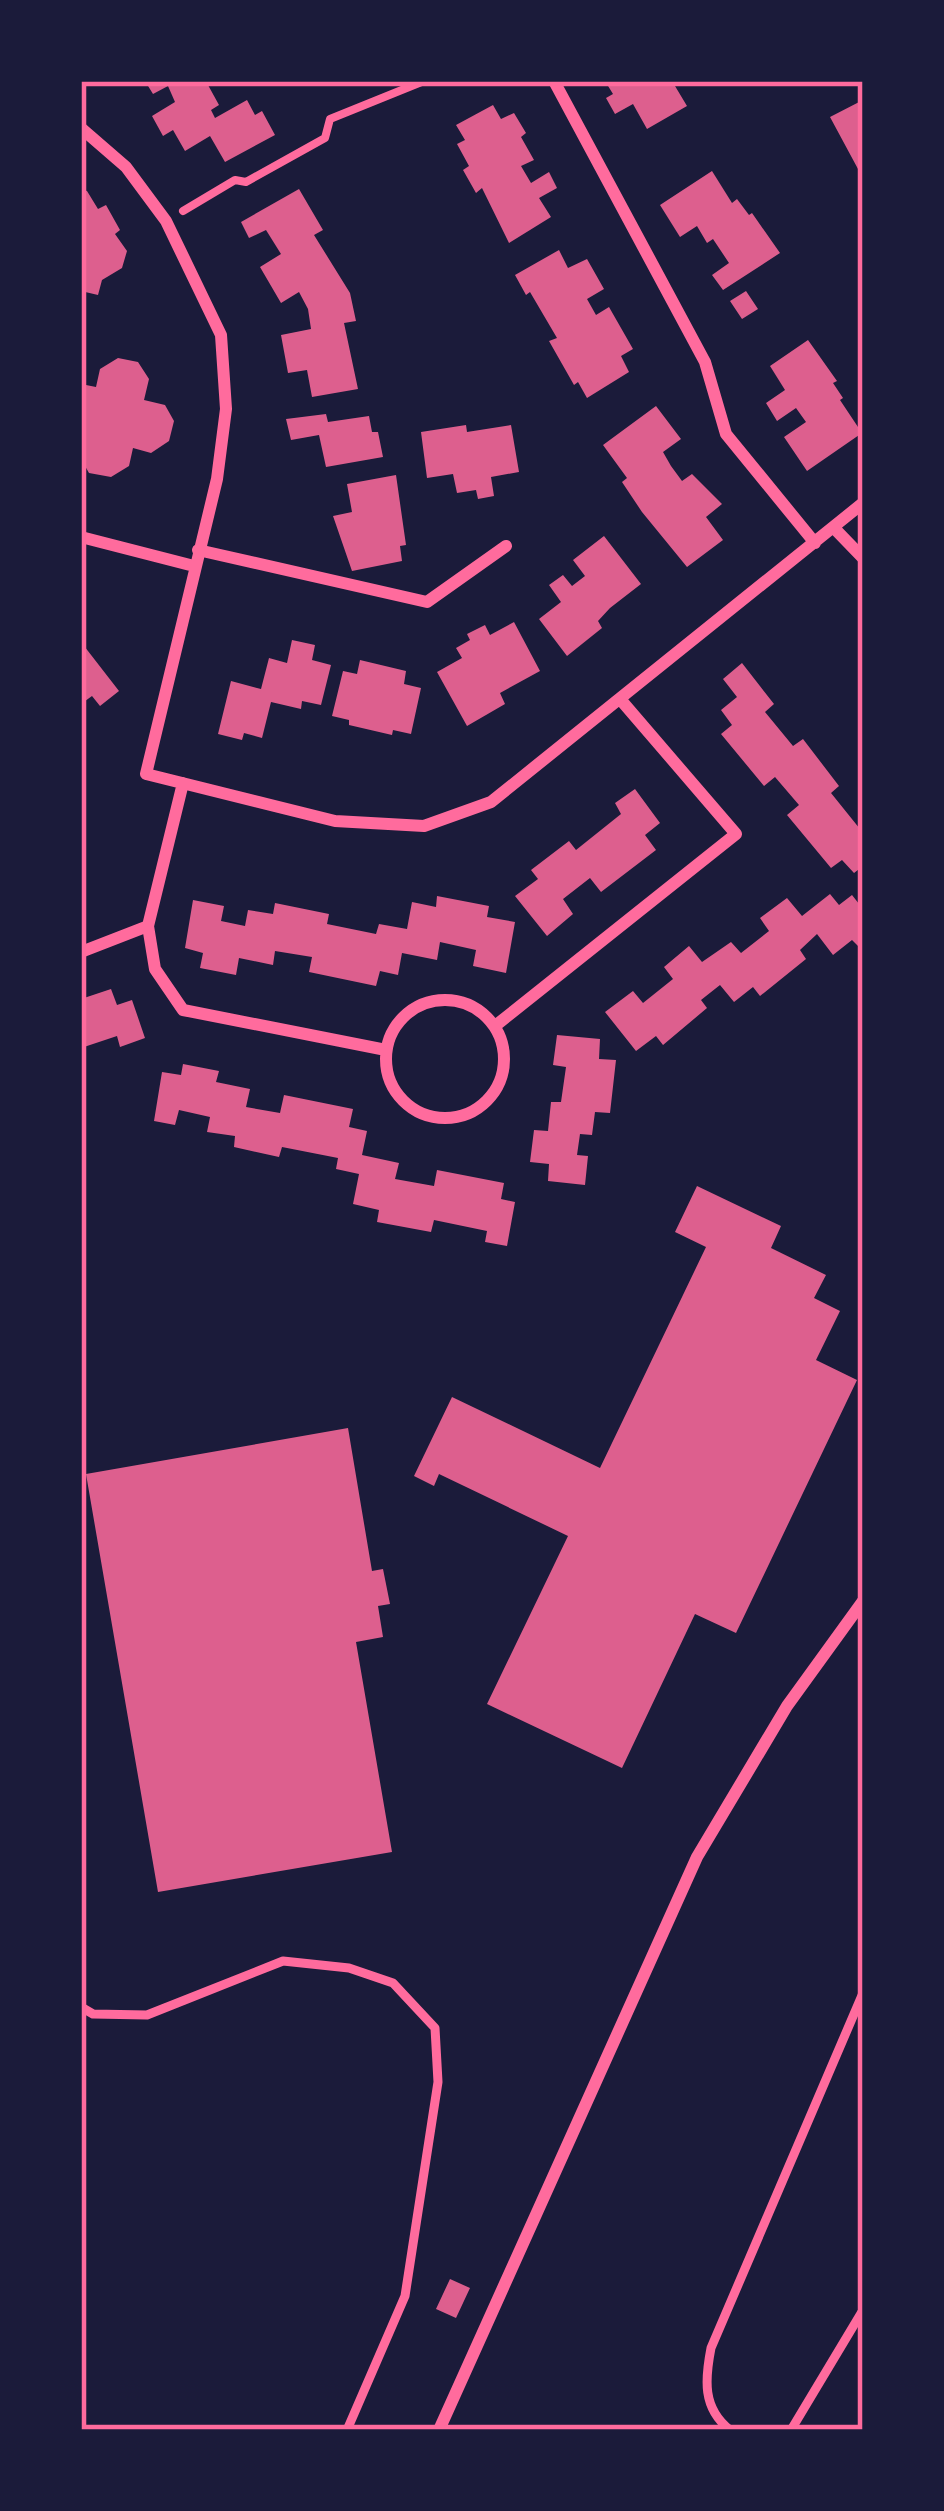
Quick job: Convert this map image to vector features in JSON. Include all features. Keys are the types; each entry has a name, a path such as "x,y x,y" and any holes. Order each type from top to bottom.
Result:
{"street":[{"path":"554,81 705,362 726,434 815,543"},
{"path":"81,128 126,167 166,221 221,335 226,409 217,479 146,774 335,821 424,826 491,802 863,503"},
{"path":"834,528 863,558"},
{"path":"81,537 194,566"},
{"path":"198,550 427,602 506,546"},
{"path":"495,1026 736,833 620,699"},
{"path":"183,783 148,926 155,969 183,1010 386,1050"},
{"path":"81,952 148,926"},
{"path":"442,999 481,1011 503,1043 505,1063 491,1098 476,1110 458,1117 421,1113 404,1102 386,1070 386,1050 405,1015 442,999"},
{"path":"439,2430 697,1857 787,1706 863,1601"}],"lane":[{"path":"81,2006 93,2014 147,2015 283,1961 350,1968 393,1983 435,2028 438,2081 405,2296 347,2430"},
{"path":"730,2430 719,2422 704,2386 711,2348 863,1993"},
{"path":"791,2430 863,2310"}],"path":[{"path":"166,221 235,180 246,182 325,138 330,119 424,81"}],"building":[{"path":"145,81 216,81 208,85 219,105 211,110 215,118 247,100 255,115 262,111 275,135 225,162 210,136 185,151 173,130 163,136 152,116 175,102 168,86 153,94"},
{"path":"605,81 672,81 687,106 647,129 633,104 615,114 606,98 613,94"},
{"path":"863,100 863,167 858,169 830,117"},
{"path":"493,105 501,119 514,113 526,133 521,137 534,160 521,166 531,183 549,172 557,188 539,198 551,217 509,243 482,188 476,193 463,170 469,166 457,144 465,140 456,125"},
{"path":"712,171 732,203 737,199 752,213 780,253 723,290 712,275 729,263 713,239 707,243 697,226 680,237 660,205"},
{"path":"81,189 98,209 106,205 120,230 115,234 127,251 122,268 102,280 98,295 81,291"},
{"path":"299,189 323,230 314,235 350,293 356,321 344,323 358,389 312,397 307,370 288,373 281,335 311,329 308,309 299,292 281,303 260,267 281,254 266,230 249,238 241,222"},
{"path":"559,250 568,268 587,259 604,289 587,299 596,315 609,307 633,349 621,356 629,372 587,398 578,382 574,385 549,341 557,338 515,275"},
{"path":"746,291 758,309 742,319 730,301"},
{"path":"808,340 837,381 833,383 840,400 862,433 807,471 784,437 806,422 796,408 777,421 766,403 785,390 770,366"},
{"path":"118,358 138,362 149,379 144,400 165,405 174,421 169,441 151,453 133,448 129,466 111,477 89,473 81,459 81,384 96,387 100,369"},
{"path":"656,406 681,439 663,452 671,466 682,481 692,474 722,504 706,517 723,540 687,567 642,512 622,482 627,478 603,445"},
{"path":"326,414 328,422 369,416 383,457 326,467 319,435 291,440 286,419"},
{"path":"466,425 467,432 511,425 519,472 491,477 494,496 478,499 476,490 457,493 453,474 427,478 421,432"},
{"path":"396,475 406,545 400,546 402,561 352,571 333,516 352,512 347,484"},
{"path":"604,536 641,584 610,608 598,621 602,628 567,656 539,619 561,602 549,585 563,575 572,586 585,576 573,560"},
{"path":"514,622 540,671 500,693 505,704 467,726 437,672 462,658 456,648 470,640 467,634 485,625 490,635"},
{"path":"292,640 315,645 312,660 331,665 321,705 302,701 301,709 271,702 262,738 244,733 242,740 218,734 231,681 261,689 269,658 287,663"},
{"path":"81,642 119,691 100,706 92,696 81,704"},
{"path":"360,660 406,671 404,684 421,688 411,734 393,730 392,735 332,716 343,671 357,674"},
{"path":"742,663 774,704 765,712 793,746 803,739 839,786 831,793 863,827 863,866 854,873 842,860 831,868 787,815 799,805 775,777 764,786 721,734 732,725 721,710 737,697 723,679"},
{"path":"635,789 660,823 645,835 656,850 601,892 590,878 563,899 573,914 547,936 515,896 538,879 531,870 569,841 576,850 621,814 615,803"},
{"path":"830,894 839,905 852,895 863,909 860,948 852,940 833,955 817,934 800,950 806,959 760,996 753,987 734,1002 720,985 701,1000 707,1008 663,1045 656,1036 636,1051 605,1012 633,991 643,1003 673,979 664,967 689,946 702,962 731,942 741,953 769,931 760,918 787,898 802,916"},
{"path":"437,896 489,906 487,917 515,922 506,973 473,966 476,950 440,942 437,960 402,953 398,975 380,971 376,986 309,972 312,957 275,951 273,965 239,958 236,975 200,968 203,953 185,948 193,900 224,906 221,921 245,926 248,910 273,914 275,903 329,914 327,924 376,934 379,924 407,929 412,902 436,907"},
{"path":"111,989 117,1005 132,1000 145,1038 120,1047 117,1036 81,1048 81,999"},
{"path":"557,1035 600,1039 599,1059 616,1060 610,1113 595,1112 592,1135 580,1134 577,1155 588,1156 585,1185 548,1181 549,1164 530,1162 534,1130 548,1131 551,1102 561,1102 566,1067 553,1065"},
{"path":"183,1064 219,1071 216,1082 250,1089 246,1107 280,1113 284,1095 353,1109 349,1127 367,1131 362,1155 399,1163 395,1179 434,1186 437,1170 504,1183 501,1199 515,1202 507,1246 485,1242 487,1231 434,1220 431,1232 377,1222 379,1210 353,1204 359,1174 336,1169 338,1158 282,1147 279,1157 234,1147 235,1136 207,1132 210,1117 179,1110 175,1125 154,1121 162,1072 181,1075"},
{"path":"697,1186 781,1226 771,1248 826,1275 814,1298 840,1311 816,1360 857,1380 736,1633 695,1614 622,1768 487,1704 568,1536 439,1474 434,1486 414,1476 452,1397 600,1468 706,1247 675,1232"},
{"path":"348,1428 372,1571 383,1569 390,1604 378,1606 383,1637 356,1642 392,1852 158,1892 86,1474"},
{"path":"450,2279 470,2288 456,2318 436,2309"}]}
